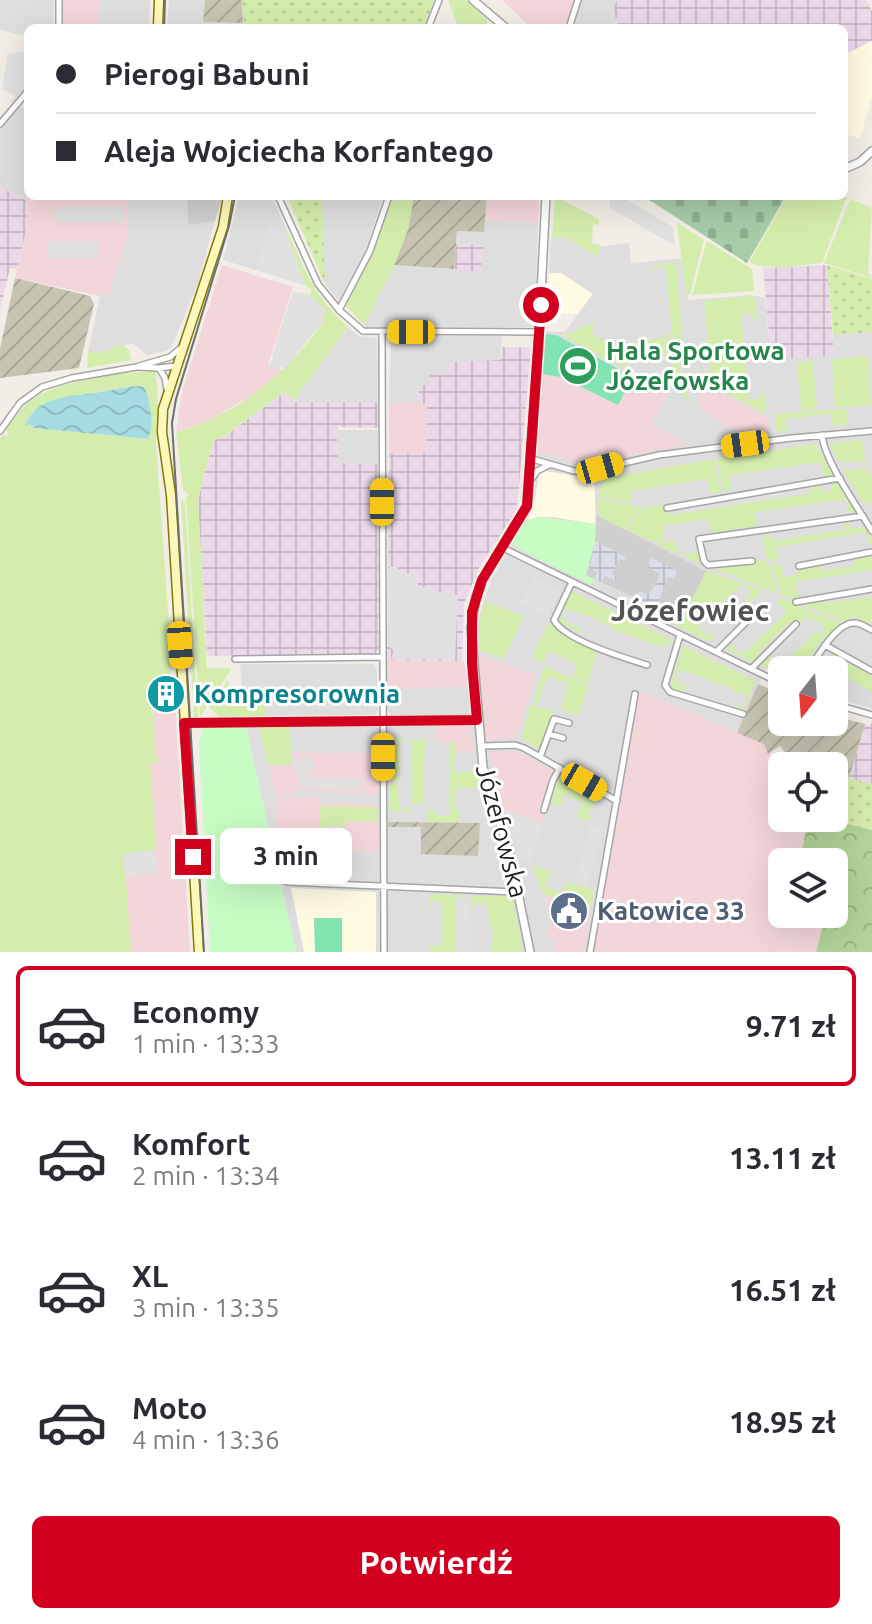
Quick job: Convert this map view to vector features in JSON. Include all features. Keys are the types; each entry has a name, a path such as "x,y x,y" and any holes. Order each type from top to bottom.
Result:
{"main road":[{"path":"158,24 159,0"},
{"path":"199,952 171,495 162,420 176,366 223,227 227,200"}],"street":[{"path":"59,0 59,24"},
{"path":"430,24 439,0"},
{"path":"473,0 501,24"},
{"path":"570,24 578,0"},
{"path":"0,124 24,96"},
{"path":"848,167 872,151"},
{"path":"280,200 318,284 339,310 363,331 540,332"},
{"path":"339,310 370,251 388,200"},
{"name":"Józefowska","path":"530,952 504,831 483,767 472,663 472,612 482,580 526,511 532,459 546,200"},
{"path":"382,332 384,952"},
{"path":"0,431 20,403 42,387 72,378 136,367 162,359 183,346"},
{"path":"162,359 176,366"},
{"path":"136,367 176,366"},
{"path":"159,368 167,385 167,395"},
{"path":"532,459 574,471 589,471 657,456 872,431"},
{"path":"822,435 823,444 840,478 872,531"},
{"path":"530,482 537,471 550,464"},
{"path":"667,508 840,478"},
{"path":"752,561 708,565 704,561 699,539 863,516"},
{"path":"501,547 768,677"},
{"path":"799,566 872,552"},
{"path":"572,582 554,620 557,627 580,641 647,665"},
{"path":"796,602 872,589"},
{"path":"716,652 756,612"},
{"path":"818,656 848,624 853,622 872,630"},
{"path":"751,669 796,624"},
{"path":"680,635 665,685 670,692 743,714"},
{"path":"825,645 872,671"},
{"path":"235,659 383,657"},
{"path":"590,952 635,694"},
{"path":"848,708 872,715"},
{"path":"540,757 554,719 569,723"},
{"path":"184,723 477,720"},
{"path":"549,734 563,738"},
{"path":"480,746 515,745 617,801"},
{"path":"544,810 560,768"},
{"path":"276,841 284,881 519,892"}],"shaded area":[{"path":"0,0 54,0 53,24 24,24 24,35 0,30"},
{"path":"62,0 99,0 98,24 62,24"},
{"path":"99,0 150,0 149,24 98,24"},
{"path":"169,0 205,0 203,22 243,24 167,24"},
{"path":"205,0 242,0 243,23 203,22"},
{"path":"502,0 575,1 567,24 527,24"},
{"path":"581,0 617,0 612,16 617,18 618,24 574,24"},
{"path":"617,0 866,0 872,11 872,41 848,53 848,24 618,24 617,18 611,16"},
{"path":"872,41 872,96 860,139 848,134 848,53"},
{"path":"24,52 24,83 19,90 24,84 24,93 15,105 11,102 15,96 2,89 8,53"},
{"path":"20,105 24,108 24,198 0,187 0,129"},
{"path":"0,187 28,201 26,231 17,269 10,268 0,310"},
{"path":"128,200 187,200 188,225 215,221 198,283 172,346 166,351 147,355 134,344 114,346 109,351 99,353 88,352 100,296 110,294 127,240"},
{"path":"128,200 127,240 116,267 110,295 100,296 15,278 26,231 28,201"},
{"path":"187,200 222,200 215,221 188,225"},
{"path":"238,200 273,200 288,232 269,227 256,270 223,260"},
{"path":"322,200 382,200 366,250 339,302 325,284"},
{"path":"413,200 487,200 484,232 457,231 454,269 394,265 408,229"},
{"path":"487,200 539,200 538,223 485,220"},
{"path":"610,200 628,200 673,227 675,246 610,208"},
{"path":"123,206 124,222 54,222 55,207"},
{"path":"485,220 538,223 535,327 364,325 394,265 480,271 482,245 456,244 457,231 484,232"},
{"path":"269,227 285,231 306,286 256,270"},
{"path":"551,237 567,238 595,247 629,243 631,263 683,258 688,300 751,295 765,298 771,360 834,354 833,335 872,332 872,709 848,701 848,656 768,656 768,669 737,733 647,694 637,694 592,952 296,952 246,727 484,724 477,649 478,619 491,580 530,513 534,499 546,331 565,332 593,294 561,273 549,273"},
{"path":"47,241 97,241 97,258 47,258"},
{"path":"456,244 483,245 481,272 454,269"},
{"path":"222,265 293,287 268,365 282,370 265,387 210,420 176,432 182,392"},
{"path":"827,265 834,355 771,360 763,268"},
{"path":"549,273 561,273 593,294 577,314 547,313"},
{"path":"15,278 90,296 94,304 79,368 0,378 0,349"},
{"path":"293,291 313,297 326,311 321,318 324,321 284,369 268,366 274,357"},
{"path":"348,327 359,336 377,338 378,403 292,403"},
{"path":"391,336 502,336 500,360 450,362 449,375 429,385 419,385 418,403 389,403"},
{"path":"502,347 531,347 517,509 479,568 464,604 462,661 387,660 389,453 426,453 427,404 418,403 419,385 429,385 430,374 449,375 450,362 500,360"},
{"path":"543,374 561,377 618,405 633,377 667,395 651,424 688,444 581,464 538,452"},
{"path":"698,380 767,417 769,433 745,437 700,409"},
{"path":"285,392 294,400 293,403 378,403 378,428 338,427 337,430 338,463 378,464 379,648 374,655 207,656 198,500 213,441"},
{"path":"389,403 427,403 426,453 389,453"},
{"path":"337,430 378,430 378,464 338,463"},
{"path":"546,471 580,477 594,474 596,524 552,517 528,520 539,474"},
{"path":"811,489 812,493 676,514 675,509"},
{"path":"596,515 706,571 682,620 586,575 595,541"},
{"path":"595,541 626,557 616,564 612,574 617,577 615,581 605,576 601,582 594,579 597,572 590,568"},
{"path":"652,558 677,571 674,579 668,577 656,608 635,598 639,591 649,595 659,577 659,573 647,567"},
{"path":"390,566 397,567 401,573 415,573 418,587 458,595 455,659 391,659 394,650 388,646"},
{"path":"533,577 560,591 547,617 519,603"},
{"path":"478,655 536,675 516,738 486,740"},
{"path":"387,660 464,661 468,687 387,689"},
{"path":"240,664 374,664 378,710 376,715 266,716 266,690 242,690"},
{"path":"758,684 768,688 768,736 848,736 848,720 865,724 849,778 848,752 785,752 780,746 768,754 764,744 737,733"},
{"path":"468,687 470,715 391,715 387,710 387,689"},
{"path":"637,694 647,694 764,744 768,752 768,832 806,832 802,848 768,848 768,928 822,928 816,952 592,952"},
{"path":"175,702 190,952 131,952 125,876 157,873 150,763 161,762 160,758 155,758 153,703"},
{"path":"872,722 872,784 849,778 865,724 870,726"},
{"path":"438,725 469,725 474,752 455,752 455,743 438,742"},
{"path":"379,752 378,791 373,794 293,790 293,795 275,795 268,765 291,765 291,753"},
{"path":"520,752 559,775 543,823 505,810 490,753"},
{"path":"292,758 314,758 314,773 308,773 308,778 361,779 361,789 302,788"},
{"path":"276,797 319,798 319,803 375,804 378,806 377,852 278,849"},
{"path":"505,810 543,823 530,863 520,860"},
{"path":"388,822 480,823 478,856 421,854 421,827 388,827"},
{"path":"591,825 604,828 587,886 574,882"},
{"path":"156,850 157,874 125,876 123,854"},
{"path":"291,888 376,892 376,952 304,952"},
{"path":"544,896 591,911 584,952 553,952 557,940 547,936 551,920"},
{"path":"456,897 470,898 471,952 456,952"}],"green space":[{"path":"242,0 434,0 425,24 244,24"},
{"path":"448,0 466,0 487,20 487,24 457,24"},
{"path":"850,199 872,208 868,273 872,278 824,263"},
{"path":"289,200 322,200 325,284"},
{"path":"391,200 413,200 408,229 394,265 364,325 346,306 372,252"},
{"path":"555,200 563,200 599,219 599,225 593,224 592,244 599,244 598,257 567,238 552,237"},
{"path":"649,200 784,200 747,263"},
{"path":"785,200 846,200 822,263 775,267 749,262"},
{"path":"677,223 704,240 690,294 686,295"},
{"path":"285,231 319,294 348,327 294,400 284,392 226,435 213,441 198,500 207,668 232,668 200,717 186,497 189,495 183,490 176,432 220,415 259,390 294,358 324,321 313,297 292,291 310,295 312,290 306,286"},
{"path":"707,241 752,269 754,291 692,295"},
{"path":"676,263 682,335 659,337 672,334 666,267 653,268 653,265"},
{"path":"827,265 872,279 872,332 833,335"},
{"path":"750,296 755,299 757,321 753,321 752,313 741,314 749,400 760,400 760,393 764,393 766,414 698,378 697,373 711,371 704,301"},
{"path":"593,322 592,334 631,357 625,368 560,334 567,335"},
{"name":"Hala Sportowa Józefowska","path":"546,334 556,335 633,377 618,405 561,377 543,374"},
{"path":"682,336 683,344 687,344 687,354 679,355 680,373 693,372 695,380 687,380 689,403 669,373 674,363 645,345 640,352 628,345"},
{"path":"123,345 129,350 131,360 87,368 88,352 102,352"},
{"path":"868,356 871,405 835,408 832,359"},
{"path":"813,361 817,409 801,410 797,362"},
{"path":"156,372 156,443 170,672 173,678 151,680 152,686 157,686 158,704 153,704 155,758 160,758 161,762 150,763 156,850 124,854 131,952 0,952 0,439 3,435 9,436 6,429 24,407 48,391 95,378","holes":["125,387 143,387 152,405 149,406 151,427 148,439 34,428 29,423 24,427 35,410 50,401"]},
{"path":"847,409 848,425 833,426 831,414 786,419 787,431 777,432 774,414"},
{"path":"862,440 865,462 840,462 829,446 830,443"},
{"path":"816,444 833,475 823,476 821,462 730,475 731,490 723,492 717,458"},
{"path":"714,459 720,492 710,494 708,479 631,491 632,503 599,497 602,479"},
{"path":"867,468 872,478 872,501 865,506 843,470"},
{"path":"836,480 855,512 848,513 846,499 755,512 757,526 711,533 709,519 663,526 664,540 651,542 626,529 643,507 664,504 670,515 811,493 811,484 821,483 822,493 832,491 830,481"},
{"path":"598,499 641,507 624,529 599,517"},
{"path":"181,500 185,502 198,717 194,717"},
{"path":"538,517 596,524 586,575 594,579 591,585 515,547 512,542 528,520"},
{"path":"848,519 850,529 864,527 872,538 872,545 869,546 866,532 776,547 778,562 767,559 763,536 772,536 773,541 845,530 844,520"},
{"path":"676,541 679,554 655,543"},
{"path":"700,552 704,564 709,567 685,557 680,555"},
{"path":"872,555 872,570 796,582 798,597 788,598 781,595 771,563 782,566 784,577 798,575 797,568 819,565 819,571 855,566 854,558"},
{"path":"753,558 768,562 777,594 747,581 712,568 753,563"},
{"path":"706,571 763,590 749,603 746,599 752,593 743,584 698,626 707,636 712,632 716,635 708,641 653,614 654,607 682,620"},
{"path":"572,591 674,641 666,644 665,648 611,629 612,626 599,620 565,608 561,619 582,629 581,633 560,623 559,618"},
{"path":"872,597 872,622 865,625 855,615 846,622 799,603 825,598 827,603"},
{"path":"780,598 812,611 799,624 790,622 757,654 760,656 754,662 726,650 731,645 742,655 786,613 776,601"},
{"path":"485,602 524,616 504,659 480,650 480,619"},
{"path":"814,612 843,624 827,639 824,636 810,656 791,656 817,631 823,635 823,627 814,618 808,622 806,620"},
{"path":"553,622 556,627 597,650 588,684 572,676 577,664 549,651 543,663 532,657 548,624"},
{"path":"683,646 756,681 743,710 734,708 735,705 743,707 747,695 679,669 675,681 686,685 684,692 673,689 671,684"},
{"path":"768,657 768,669 760,666"},
{"path":"848,660 872,672 872,692 848,678"},
{"path":"544,666 588,686 579,715 561,710 568,683 547,677 538,703 533,702"},
{"path":"228,680 229,693 266,690 266,716 219,717 209,707"},
{"path":"531,704 554,711 542,751 521,737"},
{"path":"290,726 292,765 268,765 259,727"},
{"path":"246,727 296,952 210,952 199,742 203,728"},
{"path":"390,739 425,740 423,804 412,804 412,811 390,811 390,784 398,784 399,808 411,808 412,741 400,741 400,749 393,750 400,751 398,782 390,782"},
{"path":"449,743 455,743 454,772 478,772 482,788 455,788 455,810 459,810 459,822 427,822 427,810 436,810 436,816 449,816"},
{"path":"562,776 598,797 595,805 591,804 590,821 577,817 583,802 572,799 572,796 565,794 561,806 551,803 558,779"},
{"path":"848,778 872,784 872,830 848,824"},
{"path":"319,806 378,807 377,822 347,821 346,826 327,826 326,838 320,838"},
{"path":"848,824 872,830 872,952 816,952 822,928 848,928 848,848 802,848 806,832 848,832"},
{"path":"532,865 551,871 544,886 562,893 566,882 594,890 591,908 543,894"},
{"path":"429,894 465,895 465,898 456,898 456,952 429,951 429,940 431,946 442,946 442,901 431,901 429,923"},
{"path":"472,896 512,896 523,952 492,952 493,929 490,929 487,904 474,903 472,909"},
{"path":"314,918 342,918 342,952 315,952"}],"water":[{"path":"144,387 150,406 148,439 34,428 30,424 24,427 35,410 50,401"}],"tram line":[{"path":"164,24 165,0"},
{"path":"204,952 172,423 176,399 234,200"}],"place":[{"name":"Hala Sportowa Józefowska","path":"578,366"},
{"name":"Kompresorownia","path":"166,694"},
{"name":"Katowice 33","path":"569,911"}],"district":[{"name":"Józefowiec","path":"690,611"}],"route":[{"path":"193,857 184,723 477,720 472,612 482,580 526,511 541,305"}]}
